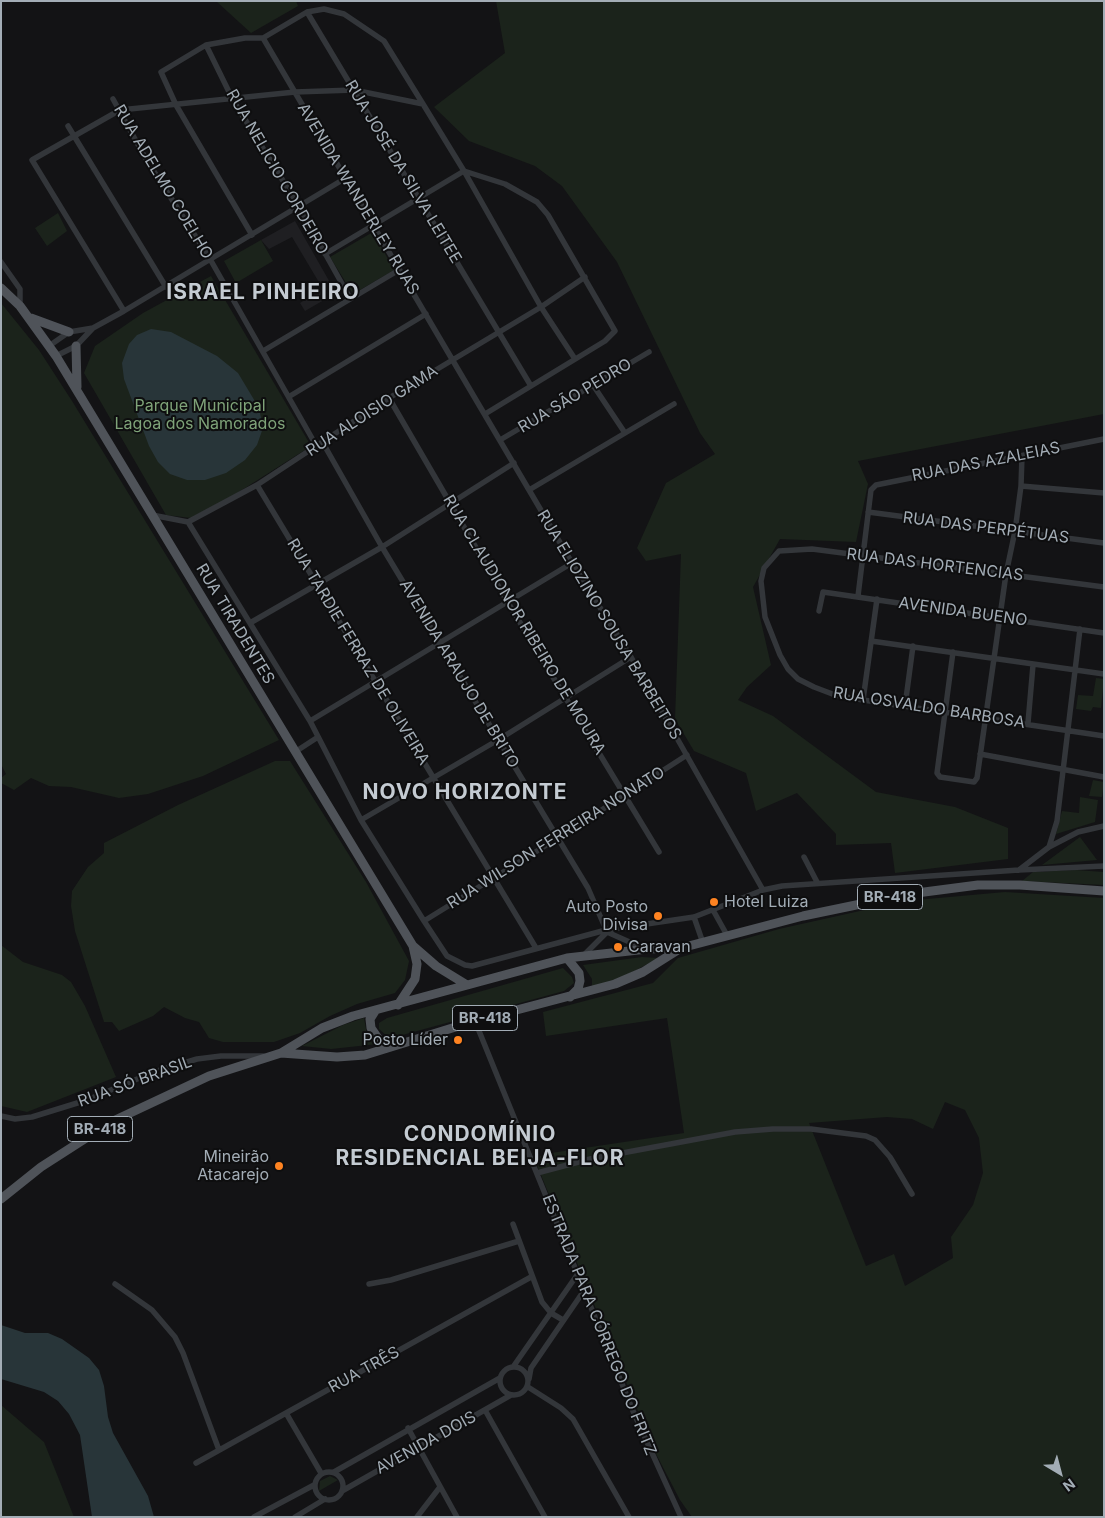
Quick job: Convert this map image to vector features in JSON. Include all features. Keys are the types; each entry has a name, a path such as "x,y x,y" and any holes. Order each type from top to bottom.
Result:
{"main road":[{"name":"RUA TIRADENTES","path":"1,288 30,318 56,356 413,946 436,966 467,985"},
{"path":"30,318 69,332"},
{"path":"76,346 77,390"},
{"name":"BR-418","path":"1,1199 41,1167 111,1122 208,1076 281,1053 322,1028 353,1016 567,958 648,949 681,948 859,903 943,889 978,885 1020,885 1104,892"},
{"name":"RUA TIRADENTES","path":"398,1005 415,979 417,964 413,946"},
{"name":"BR-418","path":"281,1053 365,1055 388,1046 475,1021 570,998 615,984 643,972 681,948"},
{"path":"567,958 579,973 580,981 578,989 570,998"},
{"path":"375,1011 370,1019 372,1028 380,1041 388,1046"}],"street":[{"path":"252,235 176,105 161,72 206,45 237,38 263,38 307,12 324,9 344,14 374,32 393,52 464,171 541,307 574,359"},
{"name":"RUA JOSÉ DA SILVA LEITEE","path":"307,12 530,386"},
{"name":"AVENIDA WANDERLEY RUAS","path":"263,38 452,361"},
{"name":"RUA NELICIO CORDEIRO","path":"206,45 233,100 298,205 350,298"},
{"path":"124,311 32,160 120,110 233,100 295,92 354,90 423,104"},
{"name":"RUA ADELMO COELHO","path":"113,99 146,160 210,259 320,445"},
{"path":"68,126 166,287"},
{"path":"326,254 464,171 505,184 536,202 548,215 616,331 605,341 486,414"},
{"path":"56,356 76,346 93,328 166,287 298,205 344,179"},
{"path":"1,262 20,289 20,306"},
{"path":"263,351 399,270"},
{"name":"RUA ALOISIO GAMA","path":"188,522 257,485 389,398 541,307 585,276"},
{"path":"290,396 426,314"},
{"path":"49,346 69,332 93,328"},
{"name":"RUA SÃO PEDRO","path":"500,440 649,352"},
{"name":"RUA ELIOZINO SOUSA BARBEITOS","path":"452,361 486,414 572,563 630,657 763,890"},
{"path":"593,385 625,433"},
{"name":"RUA CLAUDIONOR RIBEIRO DE MOURA","path":"389,398 507,601 659,852"},
{"path":"529,490 674,404"},
{"name":"RUA DAS AZALEIAS","path":"868,512 871,490 876,485 1104,439"},
{"name":"AVENIDA ARAUJO DE BRITO","path":"320,445 588,888 607,931"},
{"path":"953,652 937,773 940,777 974,782 977,778 1006,574 1015,531 1021,486 1022,456"},
{"path":"250,623 382,547 514,463"},
{"name":"RUA TARDIE FERRAZ DE OLIVEIRA","path":"257,485 536,948"},
{"path":"1021,486 1104,493"},
{"path":"858,596 868,512"},
{"name":"RUA DAS PERPÉTUAS","path":"868,512 1104,543"},
{"path":"152,514 188,522 310,721 361,820 424,921 447,956 465,965 472,966 607,931 694,917 763,890 817,882 1104,866"},
{"name":"RUA DAS HORTENCIAS","path":"770,560 779,551 796,549 1104,587"},
{"name":"RUA OSVALDO BARBOSA","path":"770,560 762,574 761,592 765,617 788,668 798,680 835,695 1104,736"},
{"path":"310,721 572,563"},
{"name":"AVENIDA BUENO","path":"819,611 823,592 1104,634"},
{"path":"863,700 878,599"},
{"path":"1049,847 1057,821 1080,629"},
{"path":"871,641 1104,674"},
{"path":"905,706 913,646"},
{"path":"361,820 498,740 630,657"},
{"path":"1028,724 1033,665"},
{"path":"295,752 318,737"},
{"path":"980,754 1104,777"},
{"name":"RUA WILSON FERREIRA NONATO","path":"424,921 495,878 687,755"},
{"path":"1019,870 1049,847 1078,832 1104,826"},
{"path":"804,857 817,882"},
{"path":"713,910 728,937"},
{"path":"694,917 703,943"},
{"path":"607,931 648,949"},
{"path":"583,956 607,931"},
{"name":"ESTRADA PARA CÓRREGO DO FRITZ","path":"475,1021 633,1411 682,1517"},
{"name":"RUA SÓ BRASIL","path":"1,1116 15,1119 32,1117 87,1100 154,1072 197,1059 221,1056 271,1056"},
{"path":"537,1173 590,1159 734,1132 811,1129 859,1135 875,1140 890,1157 912,1194"},
{"path":"513,1224 531,1277 542,1302 551,1313 563,1320"},
{"path":"369,1284 391,1280 519,1241"},
{"name":"AVENIDA DOIS","path":"321,1473 334,1472 408,1428 500,1378 504,1371 513,1367 577,1275"},
{"name":"RUA TRÊS","path":"196,1463 531,1277"},
{"path":"115,1284 152,1310 175,1337 183,1353 219,1450"},
{"path":"584,1292 531,1368 528,1387 561,1408 573,1419 628,1517"},
{"path":"513,1367 523,1370 529,1379"},
{"path":"500,1378 501,1388 510,1396"},
{"name":"AVENIDA DOIS","path":"295,1517 325,1500 337,1498 342,1491 510,1396 522,1393 528,1387"},
{"path":"485,1410 544,1517"},
{"path":"254,1517 314,1485 321,1473 286,1413"},
{"path":"408,1428 457,1517"},
{"path":"334,1472 342,1479 342,1491"},
{"path":"314,1485 318,1495 325,1500"},
{"path":"417,1517 440,1487"}],"shaded area":[{"path":"295,221 336,293 305,311 300,303 323,289 292,237 269,249 261,240"},
{"path":"151,329 171,332 217,356 238,373 259,408 263,428 257,445 245,460 226,473 205,480 187,480 170,474 158,462 149,446 124,379 122,363 129,344 137,335"},
{"path":"1,1325 25,1333 48,1333 62,1339 89,1358 99,1370 113,1433 148,1496 154,1517 92,1517 80,1435 69,1414 58,1401 44,1392 1,1379"}],"green space":[{"path":"216,1 296,1 298,6 251,33"},
{"path":"496,1 1104,1 1104,414 858,461 868,484 856,542 780,539 753,587 771,665 747,687 738,700 773,716 876,792 955,807 1008,828 1008,859 895,873 891,843 836,845 836,834 797,793 756,811 746,773 694,751 675,719 681,554 646,561 637,548 666,483 715,454 700,433 617,262 562,186 535,166 469,141 434,107 505,53"},
{"path":"58,213 67,231 47,246 35,228"},
{"path":"373,232 394,270 353,294 330,257"},
{"path":"261,240 273,261 236,283 224,261"},
{"name":"Parque Municipal Lagoa dos Namorados","path":"211,276 311,446 234,495 191,518 166,515 84,373 95,346 143,313"},
{"path":"1,303 39,350 72,401 279,740 203,776 148,794 119,798 71,787 49,786 31,778 14,790 1,783 1,778 6,774 1,764"},
{"path":"1096,678 1104,679 1101,708 1093,707 1091,711 1076,709 1078,695 1093,696"},
{"path":"275,761 290,761 366,882 409,961 405,980 395,993 357,1004 330,1016 300,1033 274,1042 223,1042 209,1038 199,1022 185,1018 164,1007 153,1016 119,1031 112,1022 104,1022 75,931 71,906 72,891 88,867 104,853 104,843 178,805"},
{"path":"1093,780 1104,782 1102,797 1089,796"},
{"path":"1080,797 1098,800 1095,822 1056,834 1062,811 1079,813"},
{"path":"1080,837 1097,860 1042,865"},
{"path":"1076,870 1104,872 1104,885 1022,881 1033,872"},
{"path":"1005,892 1104,898 1104,1517 692,1517 680,1500 654,1450 534,1158 551,1153 684,1133 667,1018 546,1036 543,1012 653,983 678,958 779,929 905,901","holes":["945,1102 965,1110 979,1138 983,1173 973,1205 951,1237 953,1258 905,1286 894,1254 866,1266 809,1123 887,1117 912,1119 933,1129"]},
{"path":"1,945 23,962 62,975 71,982 85,1006 116,1077 27,1112 1,1106"},
{"path":"642,957 659,958 617,980 592,988 592,979 583,965"},
{"path":"563,968 572,977 574,983 564,991 395,1037 388,1037 379,1029 379,1023 387,1018"},
{"path":"364,1018 367,1035 378,1044 331,1049 302,1046 343,1025"},
{"path":"1,1405 44,1442 74,1517 1,1517"},
{"path":"330,1476 338,1480 319,1491 320,1481"}],"place":[{"name":"Hotel Luiza","path":"714,902"},
{"name":"Auto Posto Divisa","path":"658,916"},
{"name":"Caravan","path":"618,947"},
{"name":"Posto Líder","path":"458,1040"},
{"name":"Mineirão Atacarejo","path":"279,1166"}],"district":[{"name":"ISRAEL PINHEIRO","path":"263,293"},
{"name":"NOVO HORIZONTE","path":"465,793"},
{"name":"CONDOMÍNIO RESIDENCIAL BEIJA-FLOR","path":"480,1147"}]}
